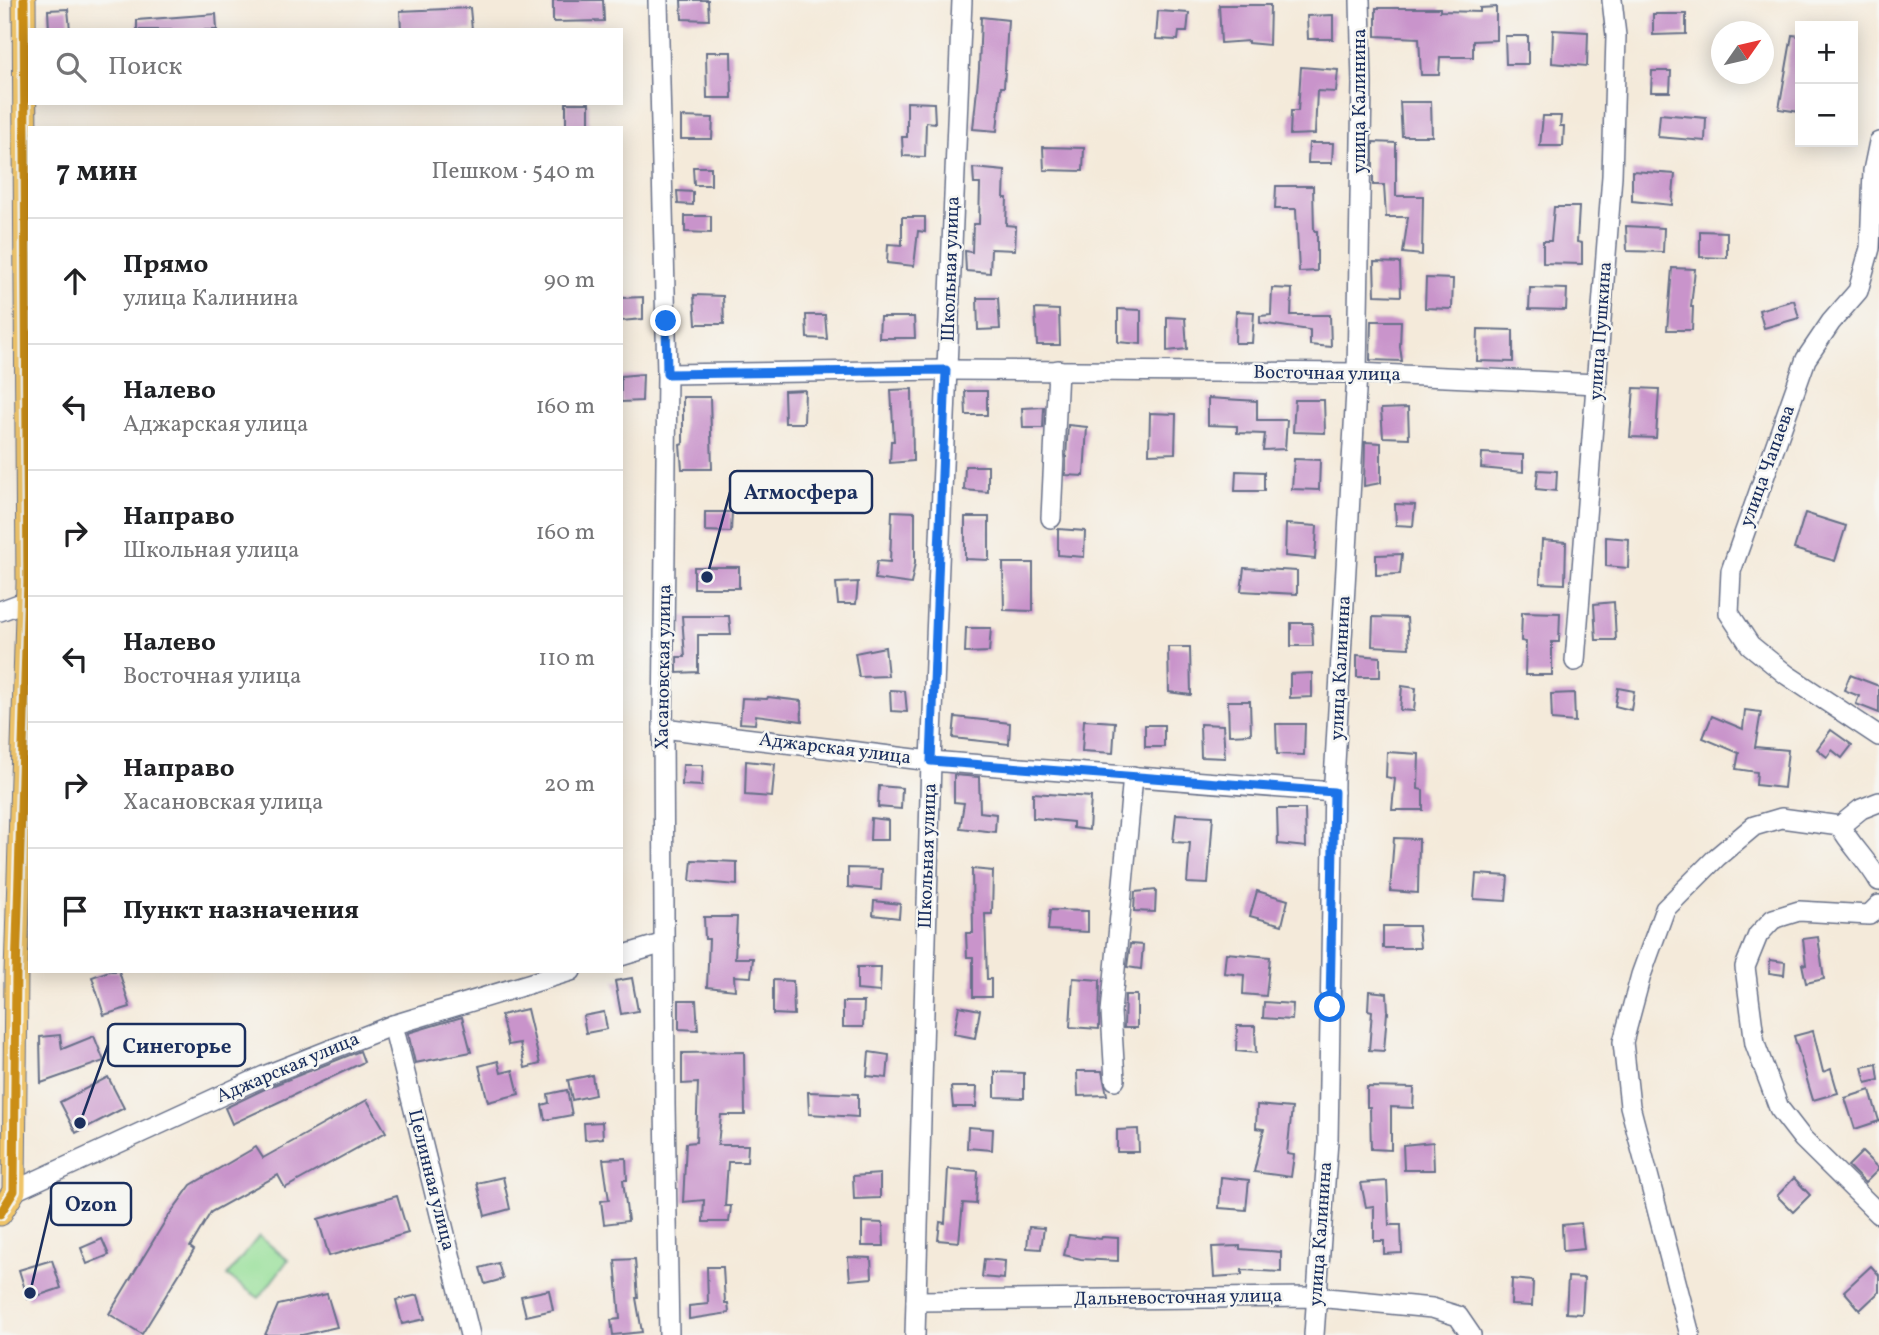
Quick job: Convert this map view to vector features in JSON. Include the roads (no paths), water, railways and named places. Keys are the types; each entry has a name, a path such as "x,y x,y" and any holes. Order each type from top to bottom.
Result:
{"main road":[{"path":"24,0 28,430"},
{"path":"0,1214 14,1191 16,974 28,569"}],"street":[{"name":"Хасановская улица","path":"658,0 667,374 663,728 670,1335"},
{"name":"Школьная улица","path":"915,1335 931,761 962,0"},
{"name":"улица Калинина","path":"1314,1335 1328,1141 1334,792 1357,373 1362,84 1360,0"},
{"name":"улица Пушкина","path":"1575,661 1612,176 1616,36 1612,0"},
{"name":"улица Чапаева","path":"1879,142 1873,171 1870,248 1858,290 1831,322 1807,359 1731,571 1729,612 1750,645 1768,660 1879,736"},
{"name":"Восточная улица","path":"667,374 946,370 1357,373 1597,384"},
{"path":"1051,518 1058,370"},
{"path":"0,611 27,601"},
{"name":"Аджарская улица","path":"663,728 931,761 1334,792"},
{"path":"1115,1080 1111,1012 1133,776"},
{"path":"1690,1335 1630,1106 1623,1042 1641,975 1665,909 1717,857 1754,826 1781,818 1840,826 1861,809 1879,802"},
{"path":"1840,826 1850,844 1879,881"},
{"path":"1879,905 1869,915 1799,911 1773,919 1758,935 1745,967 1755,1044 1779,1108 1803,1139 1879,1214"},
{"path":"623,955 664,943"},
{"name":"Аджарская улица","path":"14,1191 264,1076 393,1025 564,973"},
{"name":"Целинная улица","path":"393,1025 470,1335"},
{"name":"Дальневосточная улица","path":"916,1301 1317,1297 1432,1308 1458,1316 1471,1335"}],"place":[{"name":"Атмосфера","path":"707,577"},
{"name":"Синегорье","path":"80,1123"},
{"name":"Ozon","path":"30,1293"}]}
